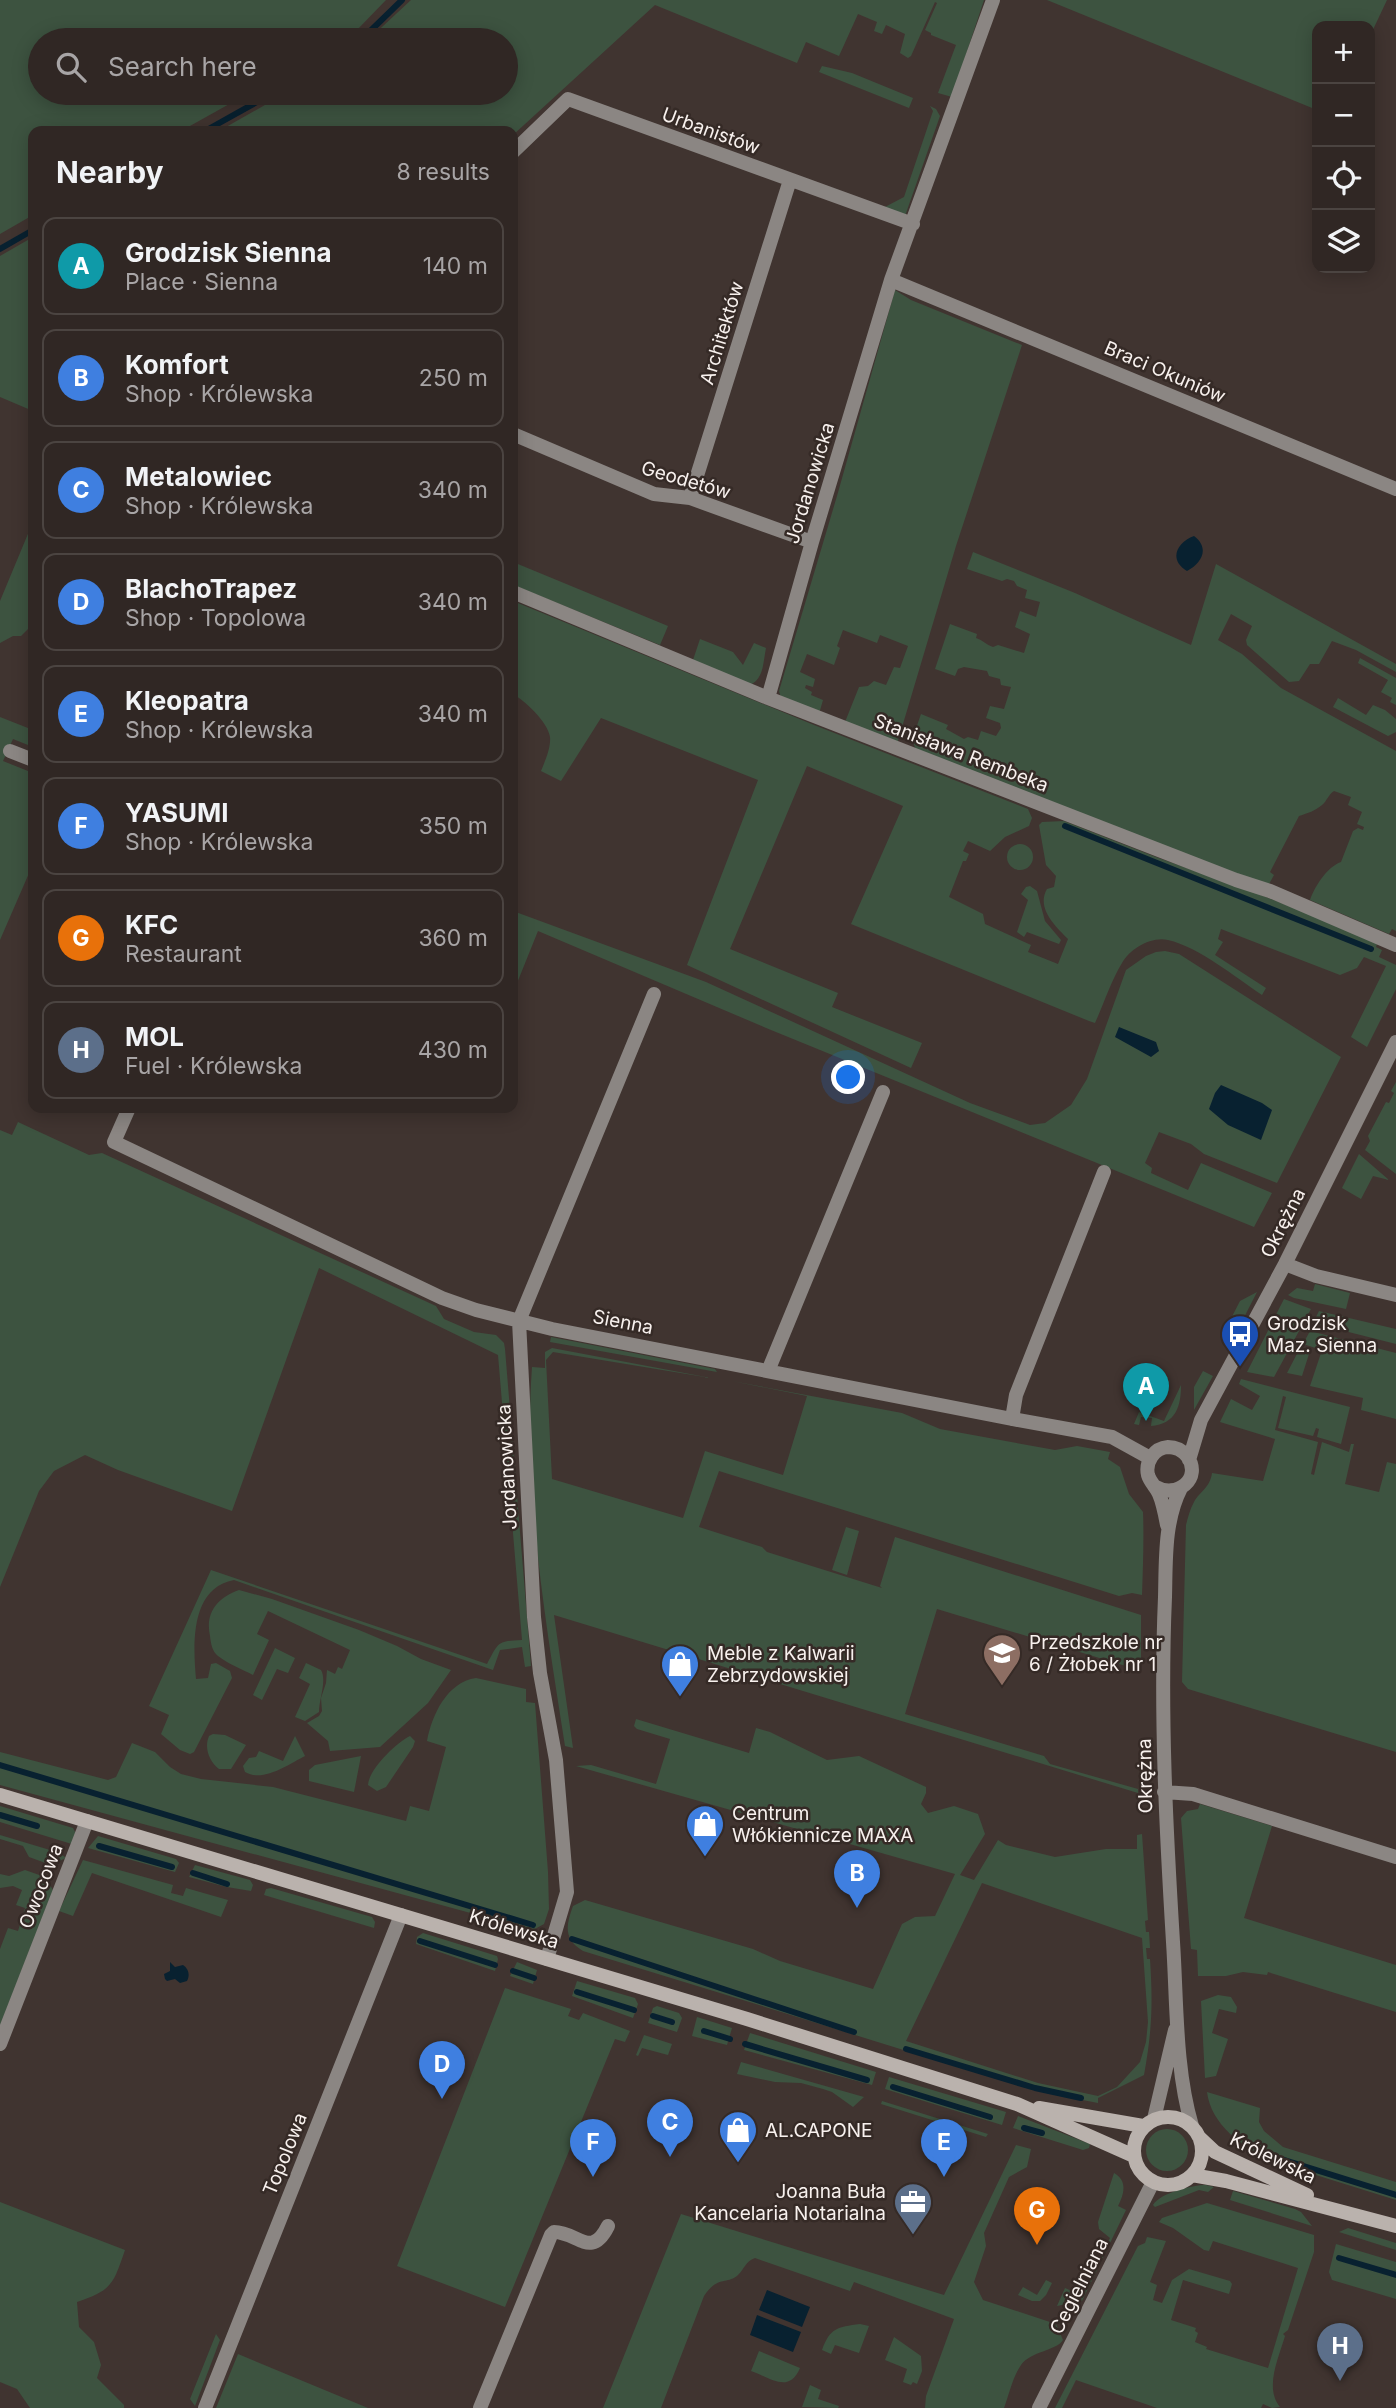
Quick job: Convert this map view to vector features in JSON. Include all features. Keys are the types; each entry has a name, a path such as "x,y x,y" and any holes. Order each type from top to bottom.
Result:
{"main road":[{"name":"Królewska","path":"0,1795 747,2019 1017,2104 1133,2156"},
{"name":"Królewska","path":"1017,2104 1148,2123"},
{"path":"1174,2117 1196,2132 1202,2148 1201,2159 1192,2175 1174,2185 1153,2182 1144,2176 1133,2156 1136,2138 1148,2123 1174,2117"},
{"name":"Królewska","path":"1196,2132 1215,2152 1334,2208"},
{"name":"Królewska","path":"1192,2175 1226,2181 1396,2226"}],"street":[{"name":"Jordanowicka","path":"768,698 891,280 993,0"},
{"name":"Urbanistów","path":"518,147 568,99 913,224"},
{"name":"Architektów","path":"690,498 790,180"},
{"name":"Braci Okuniów","path":"891,280 1396,489"},
{"name":"Geodetów","path":"518,436 654,494 690,498 812,542"},
{"name":"Stanisława Rembeka","path":"518,594 768,698 1270,891 1396,945"},
{"path":"10,751 28,758"},
{"name":"Jordanowicka","path":"547,1959 567,1892 556,1760 540,1674 534,1617 519,1321 654,994"},
{"name":"Okrężna","path":"1189,1460 1201,1420 1284,1264 1396,1042"},
{"path":"768,1371 883,1092"},
{"name":"Sienna","path":"127,1113 114,1142 442,1298 476,1310 768,1371 1112,1437 1150,1458"},
{"path":"1012,1419 1016,1395 1104,1172"},
{"path":"1284,1264 1316,1276 1396,1295"},
{"name":"Okrężna","path":"1174,1448 1201,1420"},
{"path":"1174,1448 1183,1452 1189,1460 1190,1475 1181,1488 1168,1492 1154,1486 1147,1472 1150,1458 1161,1449 1174,1448"},
{"name":"Okrężna","path":"1154,1486 1163,1506 1168,1533"},
{"name":"Okrężna","path":"1181,1488 1174,1503 1168,1533 1163,1649 1164,1792 1185,2101 1196,2132"},
{"path":"1164,1792 1193,1794 1396,1857"},
{"name":"Owocowa","path":"0,2044 87,1821"},
{"name":"Topolowa","path":"205,2408 401,1915"},
{"name":"Okrężna","path":"1148,2123 1178,2018"},
{"name":"Cegielniana","path":"1039,2408 1153,2182"},
{"path":"480,2408 551,2235 559,2232 591,2243 603,2236 608,2226"}],"green space":[{"path":"0,0 386,0 359,28 28,28 28,105 228,105 190,126 28,126 28,218 0,234"},
{"path":"411,0 984,0 952,97 938,93 956,45 925,30 937,3 935,2 908,58 900,53 905,34 886,25 882,34 874,31 877,22 858,14 839,56 806,42 797,63 655,5 518,130 518,126 228,126 265,105 518,105 518,28 381,28"},
{"path":"1047,0 1387,0 1375,25 1375,21 1312,21 1312,108"},
{"path":"822,66 852,73 913,98 909,108 819,72"},
{"path":"930,106 936,109 940,116 905,216 883,208 904,197 933,111"},
{"path":"28,240 28,409 0,397 0,256"},
{"path":"895,290 911,300 1022,345 956,546 897,744 845,722 859,687 868,686 874,681 886,685 894,667 900,668 908,646 880,635 877,643 843,630 834,665 807,654 800,672 815,679 813,687 806,685 805,688 812,692 811,695 823,700 819,714 781,698 779,691"},
{"path":"28,534 28,629 21,636 13,636 0,643 0,601"},
{"path":"973,552 1075,593 1191,645 1216,564 1396,664 1396,672 1356,650 1332,641 1319,664 1310,664 1299,681 1289,682 1247,645 1246,640 1252,626 1231,614 1218,640 1242,654 1281,688 1396,751 1396,931 1392,929 1389,934 1310,900 1322,878 1341,862 1353,831 1358,828 1363,830 1364,827 1357,824 1362,812 1348,805 1351,797 1334,791 1319,807 1299,816 1270,872 1274,875 1269,884 1239,876 917,752 912,740 921,714 948,725 946,729 964,739 968,737 978,740 981,731 996,736 1001,728 1000,723 986,718 990,706 1004,709 1011,687 1001,685 1000,679 989,676 987,671 964,667 958,669 955,676 935,669 950,624 977,634 976,638 993,647 998,645 1024,653 1030,634 1015,627 1020,611 1036,617 1040,602 1025,598 1027,590 1017,586 1014,581 1002,581 967,569"},
{"path":"518,564 668,626 660,645 518,587"},
{"path":"518,603 814,725 1028,809 1032,818 1029,826 1005,837 990,851 968,841 963,851 969,854 966,861 963,861 949,897 983,914 985,924 1031,945 1028,952 1058,964 1068,939 1045,910 1044,896 1047,889 1054,887 1056,876 1046,865 1039,825 1042,822 1064,821 1371,939 1377,944 1376,947 1382,950 1379,957 1396,965 1396,989 1367,1047 1351,1037 1386,966 1364,957 1357,968 1340,975 1221,929 1218,939 1223,942 1215,955 1266,988 1262,995 1192,949 1161,939 1142,945 1126,958 1114,977 1095,1023 1089,1021 851,924 903,806 807,766 730,949 838,993 832,1007 922,1043 911,1068 687,965 758,780 601,718 561,781 541,771 550,746 550,737 545,725 518,698"},
{"path":"700,639 733,652 743,665 754,643 766,648 758,679 749,685 692,663"},
{"path":"1360,658 1396,678 1396,705 1390,702 1392,698 1381,692 1388,680 1358,663"},
{"path":"1338,698 1366,715 1373,705 1385,710 1396,719 1396,732 1388,736 1333,707"},
{"path":"0,717 28,728 28,745 13,739 3,761 28,771 28,876 0,940"},
{"path":"1020,844 1029,848 1033,857 1029,866 1020,870 1011,866 1007,857 1011,848"},
{"path":"1030,886 1037,891 1045,921 1061,940 1059,944 1027,932 1024,937 1017,932 1028,900 1021,894"},
{"path":"518,913 706,982 970,1103 1030,1125 1045,1123 1071,1105 1087,1079 1126,970 1156,952 1179,954 1341,1057 1277,1183 1204,1154 1191,1144 1159,1132 1145,1163 1152,1168 1151,1173 1188,1190 1201,1163 1272,1193 1254,1227 771,1030 538,931 518,981"},
{"path":"1396,1082 1396,1174 1365,1150 1370,1141 1368,1136 1386,1102 1389,1103"},
{"path":"18,1122 89,1155 102,1153 436,1306 444,1319 474,1332 496,1335 504,1343 531,1666 525,1667 522,1647 500,1650 493,1670 234,1580 220,1585 209,1594 202,1606 197,1620 194,1650 196,1679 208,1678 211,1664 216,1663 230,1671 232,1678 194,1752 190,1754 180,1750 161,1734 169,1715 149,1706 211,1570 487,1664 500,1644 522,1640 498,1355 319,1268 232,1511 118,1470 85,1455 54,1471 39,1491 0,1587 0,1130 12,1135"},
{"path":"1359,1154 1389,1180 1373,1176 1361,1199 1342,1188"},
{"path":"1315,1284 1350,1293 1346,1309 1288,1295 1297,1288 1313,1291"},
{"path":"1257,1292 1231,1343 1221,1338 1240,1301"},
{"path":"1284,1299 1311,1309 1274,1377 1247,1372"},
{"path":"1319,1311 1396,1329 1396,1344 1313,1323"},
{"path":"1310,1331 1396,1353 1396,1419 1361,1410 1363,1398 1310,1386 1322,1350 1303,1344"},
{"path":"551,1337 715,1369 717,1372 550,1342"},
{"path":"552,1348 711,1378 553,1352 546,1360 552,1479 683,1518 705,1451 783,1475 807,1396 732,1381 902,1413 940,1429 1055,1450 1077,1446 1110,1452 1108,1459 1120,1467 1129,1494 1143,1512 1142,1595 1132,1593 1119,1596 719,1471 699,1527 762,1547 767,1552 882,1588 880,1586 895,1537 1141,1615 1139,1670 937,1609 905,1714 1044,1756 1050,1764 1138,1789 1138,1793 554,1615 573,1748 565,1746 538,1558 531,1462 532,1367 545,1368 545,1352"},
{"path":"1299,1350 1309,1354 1302,1376 1287,1373"},
{"path":"1203,1371 1213,1376 1194,1410 1194,1387"},
{"path":"1241,1379 1350,1407 1341,1444 1317,1437 1319,1429 1316,1428 1313,1436 1278,1428 1286,1397 1283,1396 1275,1430 1318,1442 1311,1474 1314,1475 1322,1442 1349,1452 1351,1444 1354,1444 1345,1484 1379,1492 1387,1462 1396,1464 1396,1752 1188,1689 1182,1682 1186,1525 1190,1510 1212,1473 1263,1481 1275,1439 1220,1422 1231,1399 1252,1410 1260,1396 1239,1384"},
{"path":"1181,1385 1178,1407 1171,1418 1159,1425 1151,1426 1152,1418 1141,1417 1139,1425 1134,1424 1139,1412 1164,1421"},
{"path":"846,1527 859,1531 847,1575 832,1570"},
{"path":"239,1590 359,1630 451,1670 428,1703 380,1747 330,1751 328,1741 307,1723 322,1711 321,1698 327,1670 335,1674 338,1667 342,1669 350,1650 268,1611 257,1634 269,1640 253,1675 231,1664 213,1650 209,1620 214,1607 224,1597"},
{"path":"275,1648 295,1658 288,1673 277,1669 262,1700 253,1695"},
{"path":"306,1663 321,1670 323,1679 319,1712 305,1721 295,1717 310,1684 299,1678"},
{"path":"476,1678 526,1689 526,1702 535,1703 549,1909 544,1924 533,1930 0,1785 0,1752 108,1780 116,1777 132,1743 155,1752 181,1774 201,1779 273,1787 406,1821 410,1806 429,1811 446,1747 427,1741 437,1711 442,1701 457,1686"},
{"path":"636,1719 749,1753 756,1728 770,1732 827,1760 859,1756 926,1787 921,1804 928,1813 954,1806 978,1814 985,1834 960,1875 974,1880 998,1840 1006,1845 1055,1857 1106,1849 1137,1849 1137,1835 1142,1834 1148,1920 1145,1921 1150,1948 1146,1948 1147,1959 1150,1959 1151,1990 1150,2031 1144,2075 1098,2098 1098,2103 1069,2097 982,2074 583,1951 572,1942 568,1925 573,1906 585,1900 753,1949 780,1961 873,1989 902,1924 915,1917 935,1916 955,1874 576,1766 591,1765 656,1784 670,1739 634,1726","holes":["982,1883 1142,1938 1148,2022 1146,2042 1140,2062 1117,2087 1098,2096 1038,2083 906,2041"]},
{"path":"213,1734 225,1735 246,1745 231,1769 219,1769 210,1758 208,1741"},
{"path":"295,1736 305,1756 268,1774 252,1775 245,1772 243,1766 249,1758 256,1757 259,1751 283,1761"},
{"path":"410,1736 415,1741 413,1747 386,1787 377,1791 368,1785 373,1772 384,1757"},
{"path":"361,1756 354,1792 309,1781 309,1770 315,1765"},
{"path":"1200,1804 1272,1826 1244,1918 1396,1965 1396,2012 1268,1972 1267,1975 1243,1972 1226,1976 1198,1976 1197,1950 1191,1949 1181,1818 1187,1811 1198,1809"},
{"path":"0,1806 73,1828 77,1836 75,1845 0,1822"},
{"path":"0,1835 60,1853 66,1858 51,1865 29,1857 23,1846 0,1839"},
{"path":"98,1836 176,1859 179,1863 175,1872 88,1848"},
{"path":"83,1860 173,1885 171,1893 183,1896 186,1888 228,1900 221,1917 92,1873 73,1916 59,1911"},
{"path":"195,1865 250,1880 253,1885 251,1891 189,1877"},
{"path":"25,1870 45,1877 53,1890 0,2026 0,1949 8,1928 18,1931 25,1908 16,1905 22,1890 13,1886 0,1888 0,1874 9,1876"},
{"path":"271,1888 372,1917 374,1928 264,1895 266,1889"},
{"path":"423,1933 497,1956 495,1971 416,1944 417,1937"},
{"path":"517,1962 537,1970 533,1984 510,1976"},
{"path":"577,1981 635,1998 638,2004 633,2018 572,1996"},
{"path":"505,1988 571,2009 568,2016 579,2020 583,2013 630,2031 625,2042 615,2039 505,2307 397,2266"},
{"path":"1218,1995 1231,1997 1237,2007 1236,2013 1219,2009 1212,2033 1228,2039 1216,2076 1205,2078 1201,2001"},
{"path":"657,2006 679,2013 682,2018 677,2032 648,2023 653,2008"},
{"path":"697,2017 732,2028 727,2045 692,2036"},
{"path":"750,2033 876,2072 872,2085 744,2050"},
{"path":"644,2035 672,2044 668,2055 642,2048 638,2056 636,2055"},
{"path":"741,2062 864,2097 853,2107 823,2089 801,2083 775,2082 737,2074"},
{"path":"889,2077 1006,2112 1002,2125 885,2089"},
{"path":"1207,2092 1260,2108 1259,2122 1264,2131 1283,2147 1396,2182 1396,2200 1271,2161 1260,2155 1240,2142 1222,2125 1210,2104"},
{"path":"882,2101 988,2134 986,2137 881,2104"},
{"path":"1018,2116 1090,2144 1089,2148 1083,2150 1013,2128"},
{"path":"1167,2129 1182,2135 1188,2150 1182,2165 1167,2171 1152,2165 1146,2150 1152,2135"},
{"path":"1016,2145 1031,2149 1027,2167 1009,2177 984,2233 986,2246 974,2282 983,2300 1056,2324 1063,2340 1055,2347 1025,2360 1013,2380 1004,2408 925,2408 926,2396 954,2319 854,2282 850,2291 755,2258 734,2278 714,2285 704,2296 661,2408 603,2408 681,2214 944,2295"},
{"path":"1114,2173 1123,2184 1118,2206 1126,2210 1082,2301 1057,2306 1065,2288 1081,2295 1110,2238 1099,2229 1098,2222"},
{"path":"1206,2185 1214,2187 1208,2192 1199,2190 1155,2207 1153,2205 1169,2193"},
{"path":"1233,2191 1295,2209 1301,2212 1312,2226 1230,2200"},
{"path":"0,2202 125,2250 110,2285 98,2294 77,2302 79,2327 94,2342 101,2365 97,2378 124,2408 30,2408 17,2389 0,2382"},
{"path":"1207,2203 1314,2235 1314,2252 1288,2330 1283,2334 1285,2336 1274,2372 1273,2391 1280,2407 1272,2408 1263,2404 1261,2408 1157,2408 1076,2380 1062,2408 1055,2408 1138,2246 1145,2243 1147,2237 1166,2241 1150,2282 1157,2285 1153,2300 1162,2303 1172,2280 1189,2269 1230,2281 1232,2284 1229,2294 1183,2280 1171,2320 1196,2328 1198,2333 1195,2342 1207,2347 1206,2349 1268,2368 1298,2268 1213,2241 1209,2251 1204,2250 1173,2228 1159,2222 1162,2218"},
{"path":"1348,2228 1396,2243 1396,2250 1339,2232"},
{"path":"1336,2244 1396,2262 1396,2299 1332,2280 1329,2272"},
{"path":"1046,2280 1052,2283 1040,2301 1032,2301 1018,2295 1023,2287 1037,2295"},
{"path":"860,2324 869,2326 859,2353 835,2345 831,2354 822,2350 835,2330"},
{"path":"216,2334 220,2340 195,2406 190,2399"},
{"path":"894,2337 921,2356 922,2371 917,2384 903,2382 907,2369 885,2360"},
{"path":"759,2351 800,2368 796,2376 791,2380 779,2382 751,2371"},
{"path":"238,2354 368,2408 216,2408"},
{"path":"810,2385 821,2390 818,2399 839,2406 838,2408 802,2407"}],"water":[{"path":"1194,536 1202,545 1202,555 1197,564 1187,571 1178,562 1177,552 1183,542"},
{"path":"1119,1027 1156,1042 1159,1051 1151,1057 1115,1037"},
{"path":"1221,1085 1272,1110 1261,1140 1228,1125 1209,1109"},
{"path":"170,1962 175,1967 185,1967 188,1972 187,1981 180,1983 175,1979 165,1979 164,1974 170,1971"},
{"path":"767,2290 810,2307 802,2327 759,2310"},
{"path":"757,2315 801,2332 793,2352 750,2335"}],"waterway":[{"path":"373,28 402,0"},
{"path":"214,126 252,105"},
{"path":"0,249 28,233"},
{"path":"1065,826 1371,949"},
{"path":"0,1765 533,1925"},
{"path":"0,1815 37,1826"},
{"path":"99,1846 172,1867"},
{"path":"193,1873 227,1884"},
{"path":"572,1939 854,2032"},
{"path":"420,1941 495,1965"},
{"path":"513,1971 534,1978"},
{"path":"577,1992 634,2010"},
{"path":"653,2016 672,2022"},
{"path":"704,2031 730,2039"},
{"path":"745,2044 867,2080"},
{"path":"906,2049 1035,2088 1081,2098"},
{"path":"893,2087 990,2117"},
{"path":"1024,2128 1042,2133"},
{"path":"1265,2154 1396,2195"},
{"path":"1339,2258 1396,2275"}],"place":[{"name":"Grodzisk Maz. Sienna","path":"1240,1368"},
{"name":"Grodzisk Sienna","path":"1146,1421"},
{"name":"Przedszkole nr 6 / Żłobek nr 1","path":"1002,1687"},
{"name":"Meble z Kalwarii Zebrzydowskiej","path":"680,1698"},
{"name":"Centrum Włókiennicze MAXA","path":"705,1858"},
{"name":"Komfort","path":"857,1908"},
{"name":"BlachoTrapez","path":"442,2099"},
{"name":"Metalowiec","path":"670,2157"},
{"name":"AL.CAPONE","path":"738,2164"},
{"name":"YASUMI","path":"593,2177"},
{"name":"Kleopatra","path":"944,2177"},
{"name":"Joanna Buła Kancelaria Notarialna","path":"913,2236"},
{"name":"KFC","path":"1037,2245"},
{"name":"MOL","path":"1340,2381"}]}
